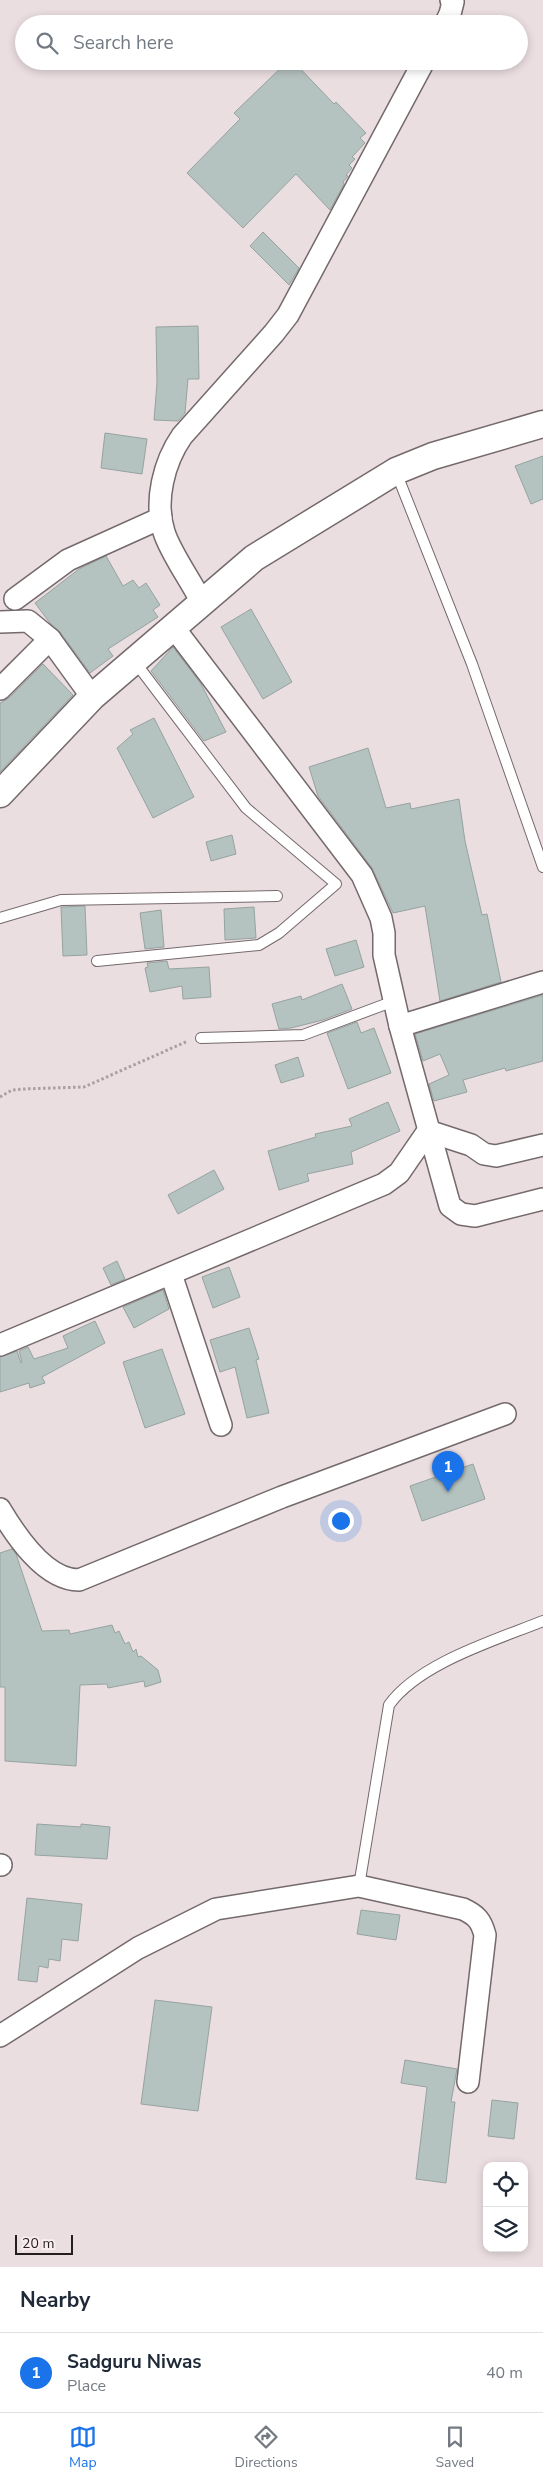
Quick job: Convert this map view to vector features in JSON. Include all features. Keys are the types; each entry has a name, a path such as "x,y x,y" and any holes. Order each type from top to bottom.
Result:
{"street":[{"path":"450,15 453,2 451,0"},
{"path":"201,600 164,534 160,497 170,454 182,436 288,315 419,70"},
{"path":"0,794 92,697 174,628 201,600 254,558 396,471 433,456 543,424"},
{"path":"15,599 68,560 161,518"},
{"path":"0,622 28,620 50,639 92,697"},
{"path":"174,628 362,875 381,918 384,933 384,955 394,1001 450,1206 461,1214 475,1216 543,1199"},
{"path":"0,689 50,639"},
{"path":"400,1026 543,982"},
{"path":"428,1131 471,1145 484,1154 496,1156 543,1145"},
{"path":"0,1345 384,1184 399,1173 428,1131"},
{"path":"170,1274 221,1426"},
{"path":"0,1509 23,1545 57,1574 68,1580 79,1580 282,1497 505,1414"},
{"path":"0,2036 138,1948 216,1909 359,1886 463,1909 474,1914 482,1923 485,1935 468,2082"}],"lane":[{"path":"396,471 472,664 543,867"},
{"path":"97,961 259,945 279,933 336,884 246,808 134,661"},
{"path":"0,918 61,900 277,896"},
{"path":"201,1038 303,1035 394,1001"},
{"path":"359,1886 389,1705 398,1693 445,1661 543,1621"}],"path":[{"path":"0,1097 12,1090 84,1087 189,1041 201,1038"}],"building":[{"path":"279,70 302,70 334,104 336,102 366,133 360,138 365,143 352,157 355,159 349,165 352,168 346,175 348,176 343,182 344,184 330,210 296,174 243,228 187,173 240,119 234,113"},
{"path":"263,232 299,268 289,285 250,246"},
{"path":"198,326 199,379 188,379 185,413 178,421 154,420 157,383 156,327"},
{"path":"105,433 147,439 142,474 101,468"},
{"path":"543,456 543,499 531,504 515,466"},
{"path":"106,556 123,586 133,580 139,588 146,583 160,605 153,610 158,617 108,649 113,656 90,673 60,632 50,623 35,603 79,569"},
{"path":"251,609 292,682 263,699 221,627"},
{"path":"173,647 201,684 226,732 204,741 151,671"},
{"path":"43,664 73,695 0,772 0,703 9,698"},
{"path":"154,718 194,797 153,818 117,748 133,734 130,730"},
{"path":"368,748 386,808 410,803 411,809 459,799 465,841 482,915 487,914 501,982 440,1001 425,906 393,913 372,868 318,796 309,767"},
{"path":"232,835 236,854 211,861 206,842"},
{"path":"85,906 87,955 63,956 61,907"},
{"path":"254,907 256,938 225,940 224,909"},
{"path":"161,910 164,947 145,949 140,913"},
{"path":"356,940 364,967 335,976 326,949"},
{"path":"167,961 169,969 209,967 211,997 183,999 182,986 150,992 145,968 148,967 147,963"},
{"path":"342,984 352,1009 323,1020 279,1029 272,1004 301,996 302,1000"},
{"path":"543,995 543,1061 506,1071 505,1068 463,1080 467,1092 434,1101 429,1084 449,1075 440,1054 423,1061 415,1034"},
{"path":"357,1022 361,1033 374,1028 391,1073 348,1089 327,1033"},
{"path":"298,1057 304,1076 281,1083 275,1065"},
{"path":"388,1102 400,1131 351,1152 353,1164 307,1174 309,1181 279,1190 268,1151 316,1137 315,1134 352,1126 349,1119"},
{"path":"214,1170 224,1189 178,1214 168,1195"},
{"path":"117,1261 125,1279 111,1285 103,1268"},
{"path":"229,1267 240,1297 213,1308 202,1277"},
{"path":"163,1290 169,1309 134,1328 123,1307"},
{"path":"95,1321 105,1343 42,1377 45,1383 30,1388 29,1383 0,1392 0,1357 17,1351 21,1363 19,1351 28,1347 34,1359 68,1348 63,1336"},
{"path":"249,1328 259,1359 256,1360 269,1413 247,1418 235,1367 220,1372 210,1340"},
{"path":"162,1349 185,1414 145,1428 123,1362"},
{"path":"473,1464 485,1499 422,1521 410,1486"},
{"path":"12,1549 16,1554 42,1631 69,1630 70,1634 112,1625 115,1633 119,1631 125,1644 129,1642 133,1652 136,1649 138,1657 141,1656 158,1670 161,1682 145,1687 144,1681 108,1688 107,1684 80,1685 76,1766 5,1761 5,1687 0,1687 0,1553"},
{"path":"37,1824 81,1827 81,1824 110,1827 107,1859 35,1855"},
{"path":"27,1898 82,1904 78,1941 62,1939 60,1961 49,1959 48,1968 39,1966 37,1982 18,1980"},
{"path":"361,1910 400,1915 396,1940 357,1934"},
{"path":"155,2000 212,2007 198,2111 141,2104"},
{"path":"405,2060 457,2069 451,2102 455,2102 446,2183 416,2179 427,2087 401,2083"},
{"path":"492,2100 518,2103 514,2139 488,2136"}],"place":[{"name":"Sadguru Niwas","path":"448,1492"}]}
